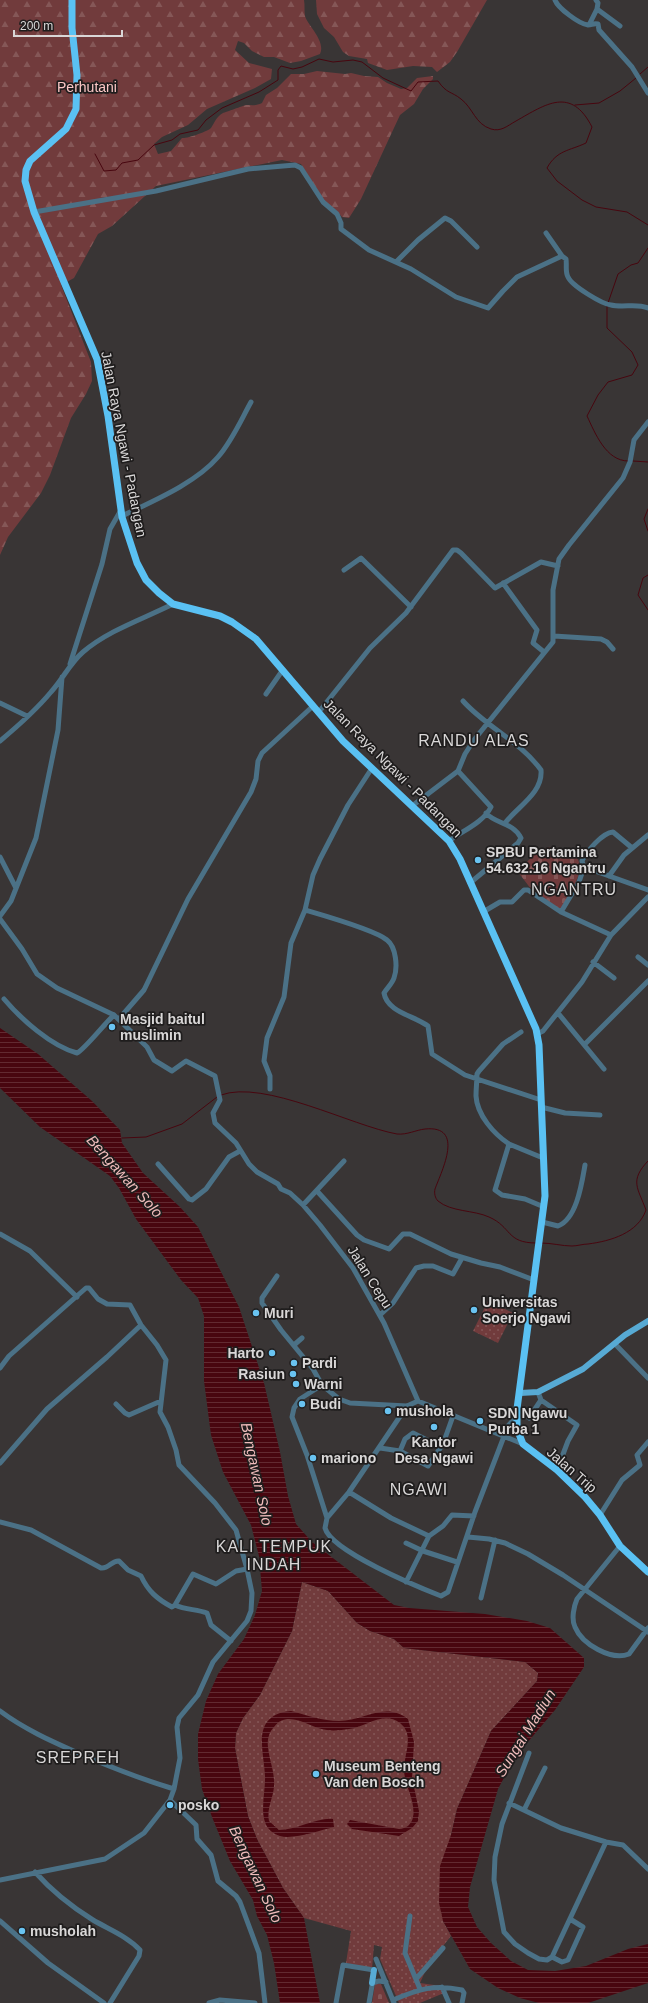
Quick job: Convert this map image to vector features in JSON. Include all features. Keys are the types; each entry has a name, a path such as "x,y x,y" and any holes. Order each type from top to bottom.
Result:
{"highway":[{"name":"Jalan Raya Ngawi - Padangan","path":"72,0 72,28 76,62 76,109 66,129 36,155 28,166 25,181 34,212 97,359 108,416 122,513 131,549 142,573 159,594 173,604 220,616 232,622 256,639 343,741 449,842 460,859 537,1034 540,1061 544,1208 534,1280"},
{"path":"523,1444 517,1429 516,1417 534,1280"},
{"name":"Jalan Trip","path":"523,1444 557,1470 585,1497 600,1515 620,1546 648,1572"}],"main road":[{"path":"520,1393 538,1392 583,1369 648,1321"},
{"path":"372,1983 374,1970"}],"street":[{"path":"555,0 562,10 589,25 598,24 599,30 618,49 638,76 648,93"},
{"path":"589,25 597,9 598,3 596,0"},
{"path":"597,9 620,26"},
{"path":"34,212 156,191 248,168 290,164 301,168 323,202 337,214 341,223 339,227 369,250 396,262 456,297 487,308 518,277 562,256"},
{"path":"396,262 418,240 445,218 451,221 477,247"},
{"path":"546,233 562,256 566,259 566,272 570,281 612,306 642,306 648,308"},
{"path":"0,741 51,692 69,665 102,564 110,529 122,513 158,498 209,467 227,444 251,402"},
{"path":"412,806 424,795 458,771 467,749 552,642 554,636 553,595 558,566 564,551 623,478 630,462 634,440 648,422"},
{"path":"318,713 370,648 410,607 447,557 454,550 459,551 471,562 494,588 541,562 558,566"},
{"path":"344,570 361,558 410,607"},
{"path":"503,583 537,630 533,643 544,652"},
{"path":"69,665 102,638 173,604"},
{"path":"554,636 600,639 607,642 613,649"},
{"path":"266,694 282,671"},
{"path":"0,916 9,905 36,838 49,782 58,730 62,677"},
{"path":"463,701 487,724 519,747 537,764 542,772 530,798 511,815 505,823"},
{"path":"0,703 26,716"},
{"path":"0,919 22,949 37,974 58,988 114,1015 118,1019 137,999 152,974 188,899 251,792 256,779 258,761 262,753 313,706"},
{"path":"270,1089 270,1076 264,1061 267,1038 282,1003 290,951 305,910 313,875 348,805 372,768"},
{"path":"449,842 461,832 467,830 491,809 491,805 458,771"},
{"path":"470,883 520,840 519,834 505,823 493,820 486,813"},
{"path":"561,912 579,882 584,867 582,863 584,857 599,840 610,832 613,832 631,847"},
{"path":"609,876 631,847 648,835"},
{"path":"0,857 16,888"},
{"path":"584,867 648,890"},
{"path":"483,912 500,902 512,902 524,890 528,890 561,912 611,935"},
{"path":"537,1034 558,1013 582,982 611,935 648,897"},
{"path":"305,910 376,934 388,940 394,951 395,971 394,980 384,993 385,998 401,1012 428,1026 432,1054 458,1071 565,1113 600,1115"},
{"path":"638,957 648,965"},
{"path":"593,962 614,978"},
{"path":"585,1044 648,981"},
{"path":"4,999 20,1016 54,1042 77,1053 85,1047 98,1030 114,1015"},
{"path":"558,1013 604,1069"},
{"name":"Jalan Cepu","path":"118,1019 146,1048 155,1062 172,1071 185,1061 188,1061 214,1075 220,1100 214,1111 214,1122 236,1143 249,1164 257,1172 278,1184 282,1190 290,1193 303,1205 349,1263 380,1315 418,1400"},
{"path":"521,1032 503,1044 479,1071 476,1096 479,1109 496,1135 509,1144 543,1158"},
{"path":"509,1144 495,1190 502,1195 525,1199 544,1208"},
{"path":"158,1164 189,1199 192,1200 206,1189 226,1160 240,1151"},
{"path":"303,1205 344,1161"},
{"path":"542,1222 558,1226 565,1221 577,1202 585,1165"},
{"path":"317,1191 357,1235 364,1240 389,1249 403,1234 406,1233 462,1258 494,1265 534,1280"},
{"path":"0,1234 30,1252 77,1297"},
{"path":"380,1315 393,1303 416,1268 433,1266 453,1274 462,1258"},
{"path":"277,1276 261,1301 270,1317 313,1369 322,1385 339,1399 350,1404 407,1406"},
{"path":"0,1368 9,1356 88,1288 98,1299 107,1304 128,1304 135,1313 141,1325 163,1353 166,1360 161,1401 161,1415 168,1427 176,1450 179,1465 233,1525 247,1569 252,1593 251,1611 247,1621 213,1662 198,1696 178,1722 180,1758 174,1789 170,1800 144,1833 110,1857 0,1880"},
{"path":"0,1462 43,1413 108,1357 141,1325"},
{"path":"294,1345 302,1338"},
{"path":"615,1344 648,1378"},
{"path":"322,1385 300,1399 294,1408 292,1417 307,1455 327,1518 325,1530 336,1542 406,1582 444,1596 448,1592 457,1562 468,1537 474,1516 504,1437 510,1423 516,1417"},
{"path":"538,1392 541,1400 577,1426 568,1441 557,1470"},
{"path":"327,1518 349,1492 407,1406 418,1400 453,1416 523,1444"},
{"path":"530,1418 541,1400"},
{"path":"116,1404 125,1414 129,1414 161,1401"},
{"path":"380,1448 400,1451 428,1466 441,1447 453,1416"},
{"path":"400,1451 404,1439 413,1433 441,1447"},
{"path":"600,1515 622,1480 640,1465 638,1453 648,1442"},
{"path":"349,1492 391,1518 430,1536"},
{"path":"406,1582 430,1536 451,1516 474,1516"},
{"path":"0,1522 31,1530 101,1568 104,1568 115,1561 119,1561 128,1570 141,1576 146,1588 154,1596 170,1606 175,1606 184,1610 198,1610 207,1613 211,1625 231,1641"},
{"path":"468,1537 495,1540 528,1554 585,1589 647,1630 629,1654 621,1657 612,1656 598,1650 578,1632 574,1626 575,1602 585,1589 620,1546"},
{"path":"481,1598 495,1540"},
{"path":"406,1543 423,1551 457,1562"},
{"path":"175,1606 193,1574 216,1584 236,1571 247,1569"},
{"path":"0,1711 24,1728 119,1772 174,1789"},
{"path":"529,1753 509,1803 498,1840 493,1871 501,1927 515,1944 528,1953 544,1960 552,1957 606,1842"},
{"path":"524,1810 545,1768"},
{"path":"170,1800 196,1825 197,1839 211,1855 218,1881 236,1896 240,1902 259,1953 265,2003"},
{"path":"509,1803 561,1828 627,1847 648,1869"},
{"path":"35,1872 46,1883 87,1916 113,1931 140,1950 139,1956 110,2003"},
{"path":"410,1916 404,1950 420,1989"},
{"path":"552,1957 562,1962 568,1960 583,1927 570,1919"},
{"path":"0,1921 48,1963 104,2003"},
{"path":"416,1979 443,1948"},
{"path":"336,2003 343,1965 374,1970 376,1959 394,2001 430,1986 462,1990 464,1993 462,2003"},
{"path":"369,2003 372,1983 386,1982"},
{"path":"442,1987 449,2003"},
{"path":"209,2003 220,2000 255,2003"}],"green space":[{"name":"Perhutani","path":"0,0 304,0 305,16 321,44 320,54 301,61 290,63 274,57 264,57 252,51 244,43 238,41 235,50 249,63 272,69 271,79 255,88 207,109 188,125 162,137 154,144 158,154 171,151 182,138 202,133 211,128 217,118 223,113 246,105 256,105 262,103 266,95 277,88 291,74 304,74 317,71 345,74 351,73 378,77 401,89 407,88 417,78 433,76 433,79 423,89 414,104 400,115 361,199 349,218 342,217 336,210 325,202 301,164 282,160 156,186 112,226 98,234 74,278 61,285 91,362 92,381 71,418 50,475 41,493 8,537 0,555"},
{"path":"316,0 487,0 457,52 450,62 437,72 432,67 413,66 387,70 368,63 367,59 349,56 343,52 334,37 324,28 317,14"},
{"path":"549,847 565,850 574,856 579,862 580,870 577,879 561,910 531,889 518,872 536,852"},
{"path":"488,1301 513,1313 498,1343 473,1331"},
{"path":"302,1582 328,1591 357,1623 370,1631 394,1639 404,1648 525,1662 538,1673 537,1681 491,1731 457,1809 451,1835 443,1921 451,1936 428,1965 420,1983 441,1986 444,1993 420,2003 399,2003 380,1959 382,1947 374,1945 372,1969 346,1963 351,1931 304,1918 283,1888 257,1839 248,1816 235,1748 236,1733 243,1718 260,1695 292,1631"},
{"path":"375,1984 381,1984 389,2003 372,2003"}],"water":[{"path":"0,1028 38,1054 92,1101 120,1130 122,1143 143,1173 180,1207 198,1227 239,1307 264,1383 280,1452 288,1496 296,1524 312,1542 394,1605 409,1608 485,1614 527,1621 550,1628 584,1658 584,1667 555,1710 515,1757 498,1789 470,1887 468,1907 477,1927 491,1943 511,1961 528,1970 555,1971 586,1966 628,1949 648,1944 648,1983 588,2003 539,2003 520,1998 498,1988 470,1969 443,1921 439,1903 440,1866 451,1835 457,1809 491,1731 537,1681 538,1673 525,1662 404,1648 394,1639 370,1631 357,1623 328,1591 302,1582 292,1631 260,1695 243,1718 236,1733 235,1748 248,1816 257,1839 283,1888 304,1918 320,2003 280,2003 274,1963 267,1935 257,1916 253,1900 230,1861 212,1817 202,1789 198,1759 198,1734 206,1701 218,1674 244,1639 255,1615 262,1591 259,1556 251,1525 223,1472 211,1435 204,1381 204,1316 198,1298 181,1280 136,1219 119,1188 110,1176 40,1127 0,1088"},
{"path":"291,1711 315,1718 333,1721 348,1720 383,1712 399,1714 408,1719 414,1742 412,1777 419,1811 418,1821 412,1828 399,1836 352,1829 347,1824 350,1820 402,1829 410,1824 413,1817 413,1805 404,1769 408,1739 407,1733 400,1723 394,1719 387,1718 374,1720 355,1728 344,1730 327,1730 293,1719 286,1719 274,1727 268,1739 274,1782 268,1816 269,1821 279,1830 327,1819 333,1819 334,1827 292,1837 280,1836 272,1832 264,1819 263,1810 265,1776 262,1735 264,1726 270,1719 278,1714"}],"waterway":[{"path":"95,154 104,171 116,170 122,163 138,160 154,145 172,140 180,134 198,130 206,120 222,108 259,92 278,80 278,70 281,66 293,69 302,67 319,59 333,62 353,60 362,62 383,78 411,91 418,82 438,81 447,90 458,96 481,123 486,127 495,130 504,128 538,109 557,102 575,106 584,114 592,127 586,143 559,154 547,168 557,181 582,200 596,207 627,212 648,225"},
{"path":"640,74 648,67"},
{"path":"575,105 599,103 620,91 636,78"},
{"path":"608,303 618,274 631,265 638,263 648,248"},
{"path":"607,306 607,328 632,352 638,365 632,375 608,382 598,395 587,416 598,438 607,451 620,460 628,461"},
{"path":"633,461 648,462"},
{"path":"648,509 644,519 648,531"},
{"path":"648,575 643,578 638,595 648,610"},
{"path":"221,1095 239,1092 260,1093 284,1098 397,1134 404,1134 425,1129 437,1130 444,1134 448,1141 448,1150 435,1191 435,1197 438,1201 449,1207 489,1217 502,1225 510,1234 519,1240 536,1243"},
{"path":"122,1138 146,1137 182,1124 217,1097"},
{"path":"541,1243 572,1246 606,1241 623,1234 637,1225 646,1210 638,1190 637,1179 642,1168 648,1161"}],"place":[{"name":"SPBU Pertamina 54.632.16 Ngantru","path":"478,860"},
{"name":"Masjid baitul muslimin","path":"112,1027"},
{"name":"Universitas Soerjo Ngawi","path":"474,1310"},
{"name":"Muri","path":"256,1313"},
{"name":"Harto","path":"272,1353"},
{"name":"Pardi","path":"294,1363"},
{"name":"Rasiun","path":"293,1374"},
{"name":"Warni","path":"296,1384"},
{"name":"Budi","path":"302,1404"},
{"name":"mushola","path":"388,1411"},
{"name":"SDN Ngawu Purba 1","path":"480,1421"},
{"name":"Kantor Desa Ngawi","path":"434,1427"},
{"name":"mariono","path":"313,1458"},
{"name":"Museum Benteng Van den Bosch","path":"316,1774"},
{"name":"posko","path":"170,1805"},
{"name":"musholah","path":"22,1931"}],"district":[{"name":"RANDU ALAS","path":"474,740"},
{"name":"NGANTRU","path":"574,889"},
{"name":"NGAWI","path":"419,1489"},
{"name":"KALI TEMPUK INDAH","path":"274,1555"},
{"name":"SREPREH","path":"78,1757"}],"water label":[{"name":"Bengawan Solo","path":"125,1176"},
{"name":"Bengawan Solo","path":"257,1474"},
{"name":"Sungai Madiun","path":"525,1733"},
{"name":"Bengawan Solo","path":"256,1874"}]}
